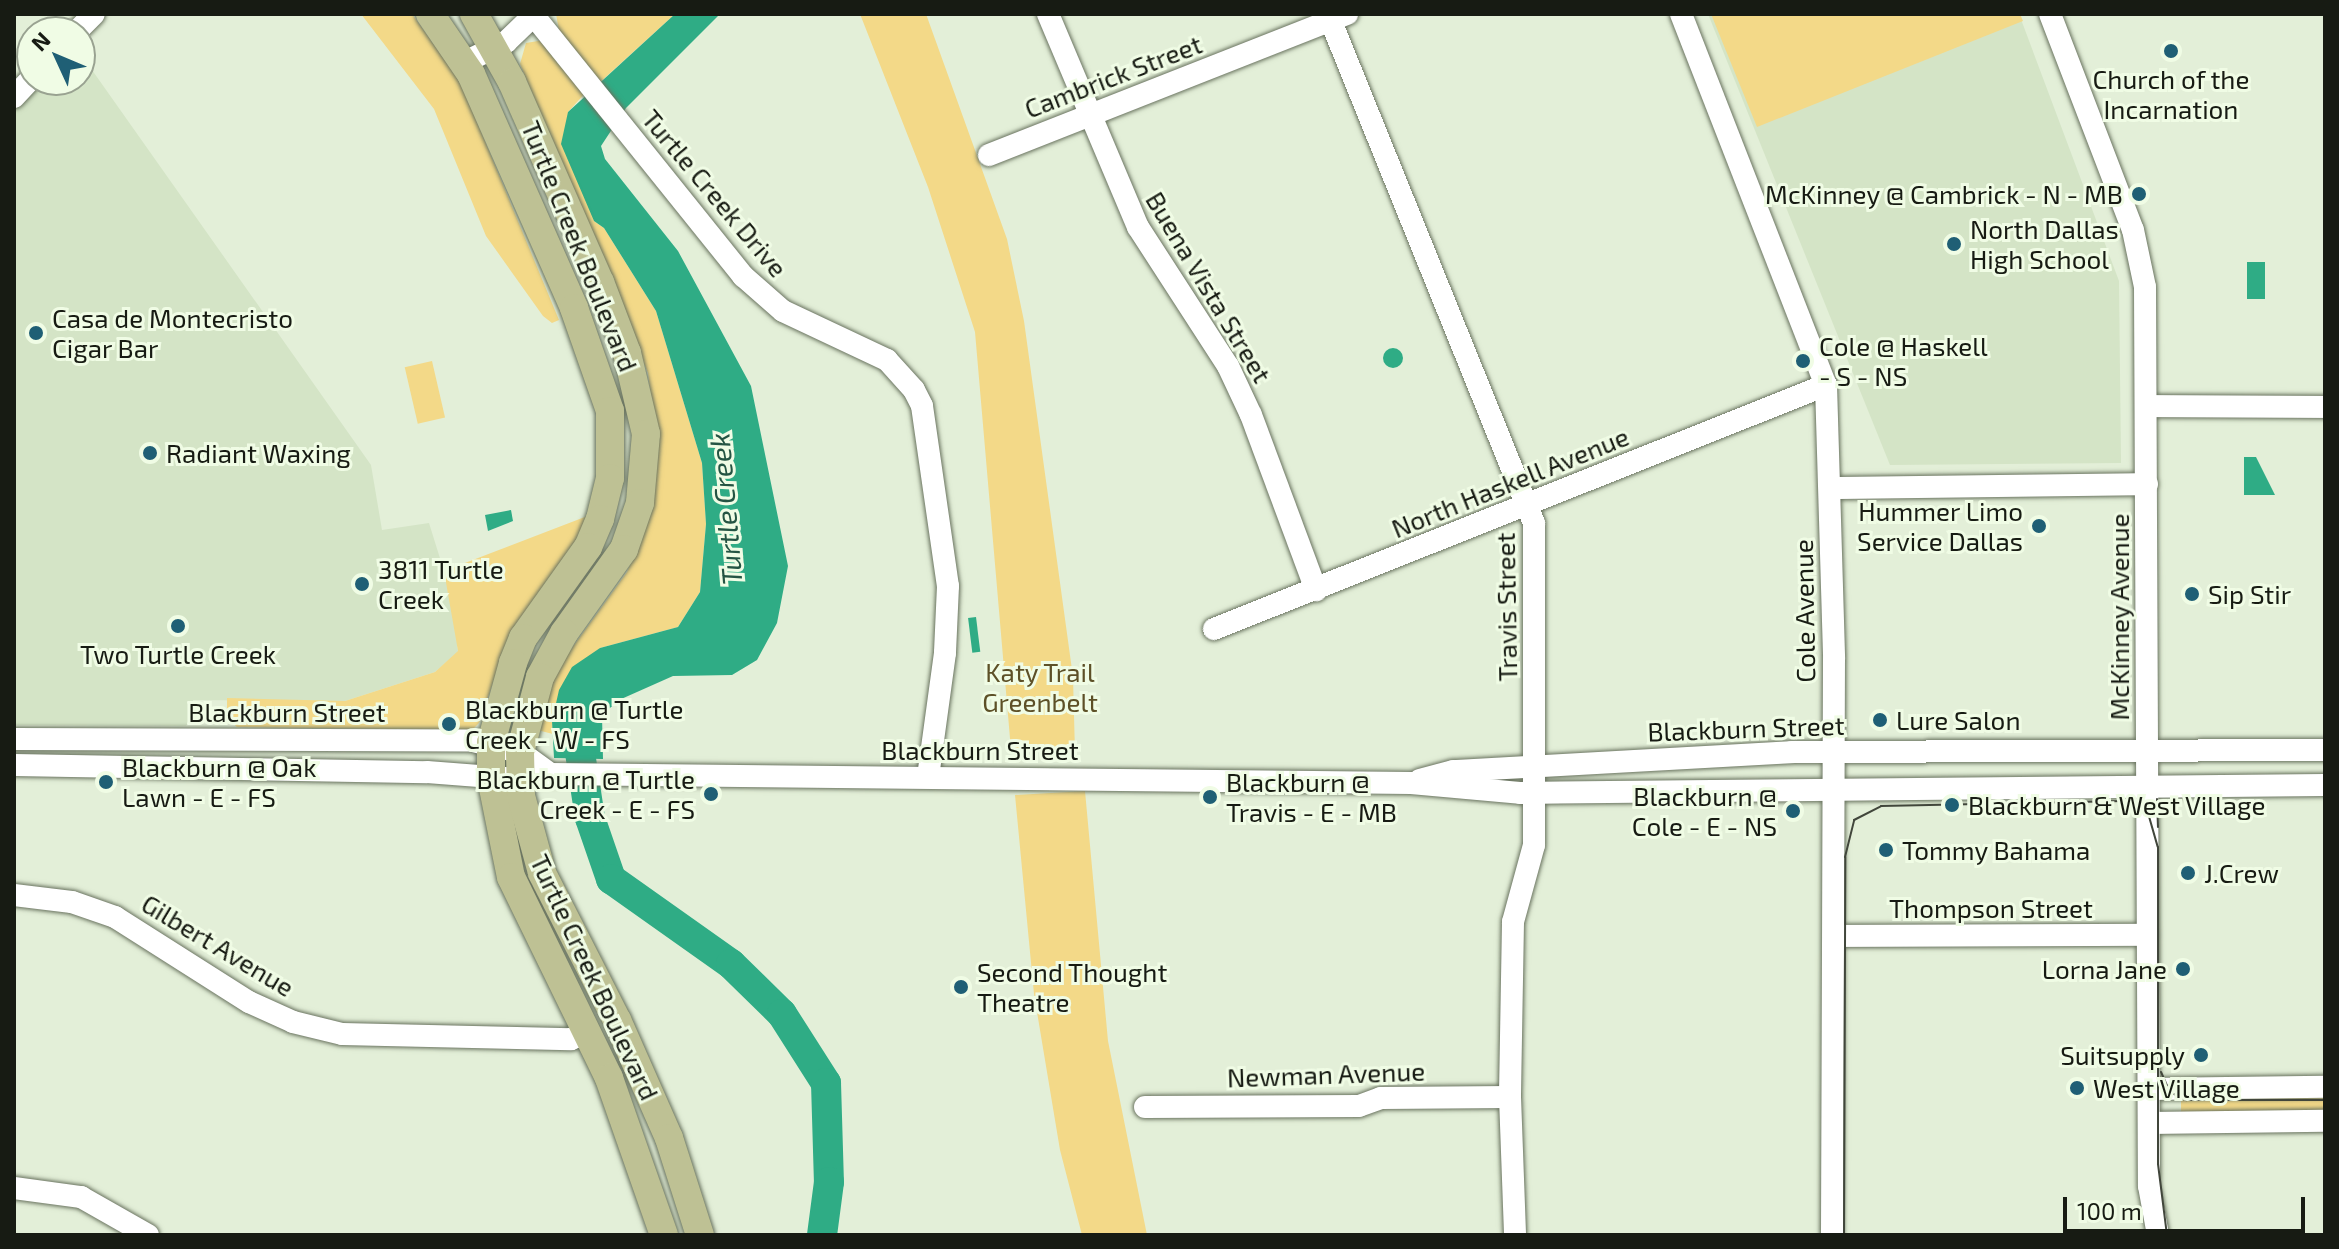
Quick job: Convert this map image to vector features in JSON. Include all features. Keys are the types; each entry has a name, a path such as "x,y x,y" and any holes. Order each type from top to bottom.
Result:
{"main road":[{"name":"Turtle Creek Boulevard","path":"430,14 465,62 583,329 610,411 612,450 606,496 588,547 523,638 491,743 510,770 542,873 617,1020 669,1138 700,1235"},
{"name":"Turtle Creek Boulevard","path":"474,14 495,47 614,318 644,413 647,455 640,503 608,579 549,657 510,770 511,877 634,1137 664,1235"},
{"path":"583,329 614,318"},
{"path":"586,1033 617,1020"}],"street":[{"name":"Buena Vista Street","path":"1048,14 1138,227 1234,378 1316,590"},
{"name":"Cole Avenue","path":"1681,14 1826,385 1834,751 1832,1235"},
{"name":"McKinney Avenue","path":"2050,14 2141,257 2147,484 2150,1199 2158,1235"},
{"path":"465,62 495,47 535,15"},
{"name":"Turtle Creek Drive","path":"535,15 762,295 817,330 887,360 922,406 948,586 945,653 928,777"},
{"name":"Cambrick Street","path":"989,155 1335,16"},
{"name":"Travis Street","path":"1335,16 1534,523 1534,845 1513,922 1502,1097 1515,1235"},
{"name":"North Haskell Avenue","path":"1214,629 1826,385"},
{"path":"2146,406 2325,407"},
{"path":"1830,488 2147,484"},
{"name":"Blackburn Street","path":"14,739 491,743"},
{"path":"206,767 207,740"},
{"name":"Blackburn Street","path":"1411,783 1454,771 1834,751 2325,750"},
{"path":"14,765 510,770"},
{"name":"Blackburn Street","path":"510,770 647,779 928,777 1411,783 1535,792 1834,786 2325,785"},
{"name":"Gilbert Avenue","path":"14,895 72,902 115,917 249,1002 293,1022 342,1034 571,1039 586,1033"},
{"name":"Thompson Street","path":"1834,936 2148,935"},
{"path":"2149,1089 2325,1087"},
{"name":"Newman Avenue","path":"1145,1107 1359,1106 1381,1098 1502,1097"},
{"path":"2149,1123 2325,1121"},
{"path":"14,1188 81,1197 148,1235"}],"shaded area":[{"name":"North Dallas High School","path":"1708,14 2019,14 2119,281 2121,463 1890,465"},
{"path":"96,76 371,465 382,530 429,523 453,600 458,652 435,672 345,701 193,700 193,718 186,726 14,725 14,110 28,96 96,96"}],"green space":[{"path":"361,14 412,14 460,81 559,320 552,323 543,316 486,236 434,109"},
{"path":"556,14 675,14 598,84 560,36"},
{"name":"Katy Trail Greenbelt","path":"860,14 926,14 1007,239 1024,321 1073,677 1075,753 1011,750 975,332 928,187"},
{"path":"1711,14 2020,14 2023,21 1757,127"},
{"path":"544,40 587,91 568,112 594,221 604,228 656,311 702,463 706,524 700,592 678,627 600,648 552,721 553,734 537,730 551,677 627,572 644,532 658,455 648,373 520,64 526,43"},
{"path":"432,361 445,418 418,424 405,367"},
{"path":"590,515 577,542 507,642 479,723 472,730 237,727 227,718 227,698 345,701 435,672 458,651 444,571"},
{"name":"Katy Trail Greenbelt","path":"1085,791 1108,1041 1147,1235 1082,1235 1060,1150 1034,994 1015,795"},
{"path":"2181,1094 2325,1094 2325,1113 2181,1113"}],"water":[{"path":"675,14 720,14 626,108 601,146 605,159 678,251 751,386 788,566 777,623 757,660 732,675 673,676 619,700 602,715 603,759 554,758 552,721 559,690 572,667 600,648 678,627 700,592 706,524 702,463 656,311 604,228 594,221 561,144 568,112"},
{"path":"2247,262 2265,262 2265,299 2247,299"},
{"path":"1389,348 1397,348 1403,358 1397,368 1389,368 1383,362 1383,354"},
{"path":"2244,457 2256,457 2275,495 2244,495"},
{"path":"511,510 513,521 488,531 485,515"},
{"path":"976,617 980,652 972,653 968,618"}],"waterway":[{"name":"Turtle Creek","path":"585,719 579,746 590,818 611,879 731,964 782,1014 826,1083 829,1182 822,1235"}],"tram line":[{"path":"2157,799 2158,827"},
{"path":"1844,1235 1845,857 1854,820 1881,806 2123,801 2148,813 2158,847 2158,1164 2167,1235"},
{"path":"2161,1072 2170,1092 2186,1100 2325,1100"}],"place":[{"name":"Church of the Incarnation","path":"2171,51"},
{"name":"McKinney @ Cambrick - N - MB","path":"2139,194"},
{"name":"North Dallas High School","path":"1954,244"},
{"name":"Casa de Montecristo Cigar Bar","path":"36,333"},
{"name":"Cole @ Haskell - S - NS","path":"1803,361"},
{"name":"Radiant Waxing","path":"150,453"},
{"name":"Hummer Limo Service Dallas","path":"2039,526"},
{"name":"3811 Turtle Creek","path":"362,584"},
{"name":"Sip Stir","path":"2192,594"},
{"name":"Two Turtle Creek","path":"178,626"},
{"name":"Lure Salon","path":"1880,720"},
{"name":"Blackburn @ Turtle Creek - W - FS","path":"449,724"},
{"name":"Blackburn @ Oak Lawn - E - FS","path":"106,782"},
{"name":"Blackburn @ Turtle Creek - E - FS","path":"711,794"},
{"name":"Blackburn @ Travis - E - MB","path":"1210,797"},
{"name":"Blackburn & West Village","path":"1952,805"},
{"name":"Blackburn @ Cole - E - NS","path":"1793,811"},
{"name":"Tommy Bahama","path":"1886,850"},
{"name":"J.Crew","path":"2188,873"},
{"name":"Lorna Jane","path":"2183,969"},
{"name":"Second Thought Theatre","path":"961,987"},
{"name":"Suitsupply","path":"2201,1055"},
{"name":"West Village","path":"2077,1088"}]}
